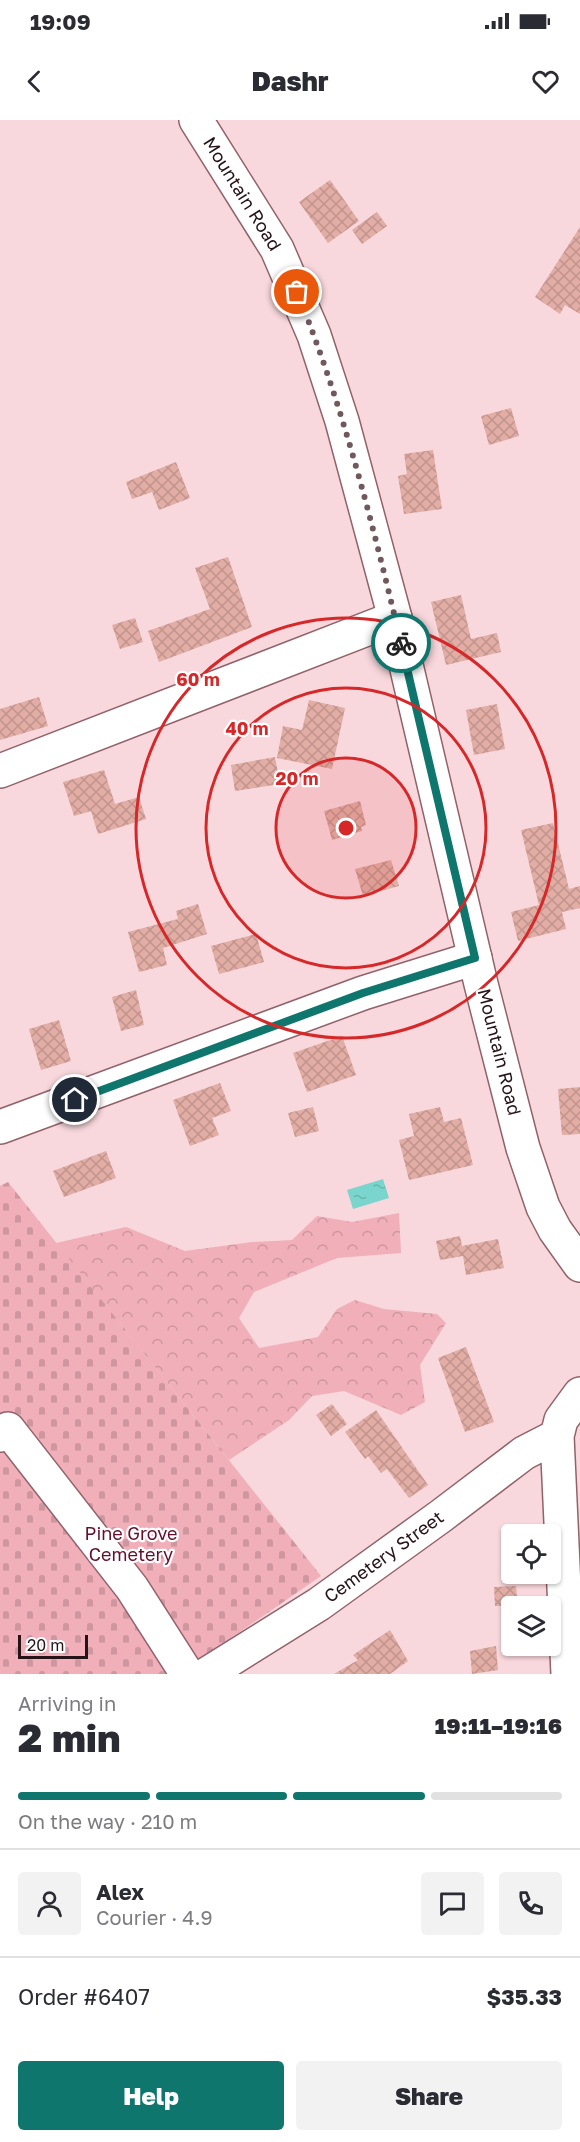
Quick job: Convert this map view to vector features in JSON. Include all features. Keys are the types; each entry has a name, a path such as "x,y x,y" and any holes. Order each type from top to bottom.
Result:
{"street":[{"name":"Mountain Road","path":"196,120 277,249 314,335 342,421 395,618 475,958 532,1179 551,1222 580,1266"},
{"path":"0,771 395,618"},
{"path":"0,1127 363,993 475,958"},
{"path":"568,1674 557,1436 561,1420 580,1394"},
{"path":"0,1435 8,1429 30,1457 132,1588 187,1674"},
{"name":"Cemetery Street","path":"207,1674 319,1604 441,1516 524,1452 557,1436"}],"green space":[{"name":"Pine Grove Cemetery","path":"8,1182 321,1576 179,1674 0,1674 0,1186"},
{"path":"399,1213 401,1253 337,1258 254,1292 239,1318 259,1348 318,1337 337,1309 355,1300 384,1309 437,1314 446,1323 420,1365 425,1402 401,1415 344,1391 312,1396 289,1420 229,1460 56,1243 126,1227 185,1251 252,1242 292,1240 317,1216 352,1222"}],"water":[{"path":"383,1179 389,1198 353,1209 347,1190"}],"building":[{"path":"330,180 359,221 328,243 299,202"},
{"path":"377,212 387,226 362,244 352,230"},
{"path":"580,227 580,314 565,305 560,314 535,297"},
{"path":"511,408 519,436 489,445 481,416"},
{"path":"433,450 442,509 404,514 398,476 407,474 404,454"},
{"path":"176,462 190,498 159,510 152,492 132,499 126,482"},
{"path":"228,557 252,627 159,662 148,631 210,609 195,568"},
{"path":"461,595 471,639 497,633 501,652 446,665 431,602"},
{"path":"135,618 143,642 120,649 112,625"},
{"path":"39,697 48,726 0,740 0,709"},
{"path":"309,700 345,708 332,769 277,758 283,726 302,730"},
{"path":"497,704 505,749 474,755 466,710"},
{"path":"275,757 280,784 235,791 231,765"},
{"path":"104,770 115,804 139,797 146,819 98,834 91,811 74,816 63,782"},
{"path":"360,801 366,825 361,827 362,831 332,840 324,811"},
{"path":"553,823 569,889 580,886 580,908 562,912 566,929 518,941 511,912 539,905 521,830"},
{"path":"391,860 399,886 363,896 355,869"},
{"path":"198,904 207,934 163,948 167,965 139,972 128,932 178,919 176,911"},
{"path":"256,934 264,962 219,974 211,946"},
{"path":"136,990 144,1025 121,1031 112,997"},
{"path":"59,1020 71,1061 41,1070 29,1029"},
{"path":"342,1036 356,1075 307,1092 293,1053"},
{"path":"220,1083 231,1111 212,1118 219,1135 190,1146 173,1100"},
{"path":"580,1087 580,1134 562,1135 558,1089"},
{"path":"313,1107 319,1131 295,1137 288,1113"},
{"path":"440,1107 444,1122 461,1118 473,1165 409,1180 399,1140 414,1136 409,1114"},
{"path":"106,1151 116,1178 64,1197 53,1171"},
{"path":"460,1236 462,1246 498,1239 504,1268 466,1275 463,1256 440,1260 436,1241"},
{"path":"466,1347 494,1422 465,1432 438,1358"},
{"path":"332,1404 347,1424 331,1436 316,1415"},
{"path":"376,1410 428,1485 409,1498 387,1469 381,1473 368,1456 365,1459 345,1432"},
{"path":"516,1586 517,1596 501,1596 501,1606 495,1606 494,1587"},
{"path":"390,1630 408,1661 390,1674 334,1674 358,1660 353,1655"},
{"path":"496,1646 498,1670 472,1674 470,1651"}],"way so far":[{"path":"297,292 314,335 342,421 401,643"}],"route":[{"path":"75,1100 363,993 475,958 401,643"}]}
